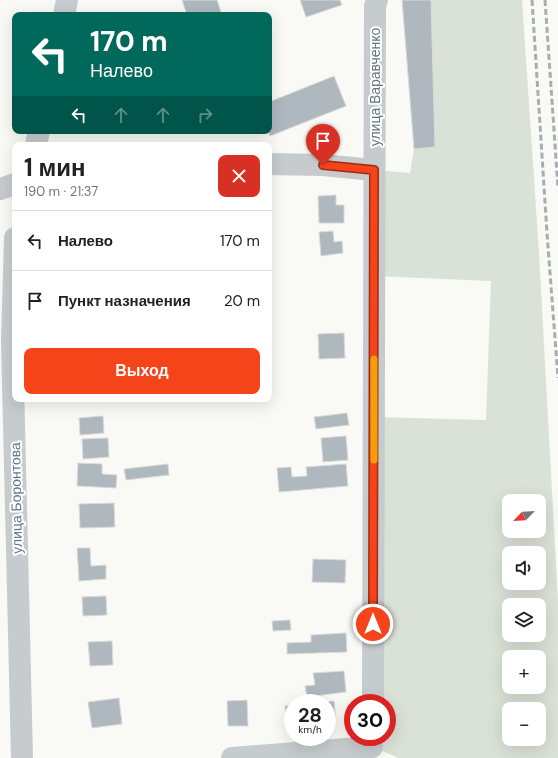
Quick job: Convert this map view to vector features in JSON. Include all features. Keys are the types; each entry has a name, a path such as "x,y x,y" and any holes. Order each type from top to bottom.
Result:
{"street":[{"path":"65,12 67,0"},
{"name":"улица Варавченко","path":"373,694 375,2"},
{"path":"272,164 323,165 374,170"},
{"path":"0,189 12,185"},
{"name":"улица Боронтова","path":"13,402 22,758"},
{"path":"232,758 373,747"}],"shaded area":[{"path":"431,0 522,0 539,253 558,601 558,758 399,758 372,747 396,746 396,694 373,694 374,417 486,420 491,281 374,276 374,170 410,173 414,149 435,147"}],"building":[{"path":"182,0 217,0 221,12 186,12"},
{"path":"300,0 340,0 342,5 306,17"},
{"path":"402,0 431,0 435,147 414,149"},
{"path":"334,76 346,106 270,136 269,134 272,134 272,101"},
{"path":"336,195 336,205 344,205 344,223 319,223 318,196"},
{"path":"333,231 334,242 342,241 343,253 321,256 319,232"},
{"path":"344,333 345,358 319,359 318,334"},
{"path":"347,413 349,425 316,429 314,417"},
{"path":"103,416 104,433 80,435 79,418"},
{"path":"346,436 348,460 323,462 321,438"},
{"path":"108,438 109,457 83,459 82,439"},
{"path":"78,463 102,464 102,474 117,475 116,488 77,486"},
{"path":"168,464 169,475 126,480 124,469"},
{"path":"346,464 348,486 279,492 277,468 291,467 292,477 307,476 306,467"},
{"path":"114,503 115,527 80,528 79,504"},
{"path":"77,548 90,548 91,566 106,565 106,579 79,581"},
{"path":"313,559 346,560 345,583 312,582"},
{"path":"106,596 107,615 83,616 82,597"},
{"path":"290,620 291,630 273,631 272,621"},
{"path":"346,633 347,652 287,654 287,643 311,642 311,635"},
{"path":"112,641 113,665 90,666 88,642"},
{"path":"344,671 346,692 330,694 306,694 305,686 315,685 313,673"},
{"path":"119,698 122,724 92,728 88,702"},
{"path":"247,700 248,726 228,726 227,701"}],"railway":[{"path":"532,0 558,378"},
{"path":"545,0 558,188"}],"slow traffic":[{"path":"374,359 374,460"}],"route":[{"path":"323,165 374,170 373,624"}]}
